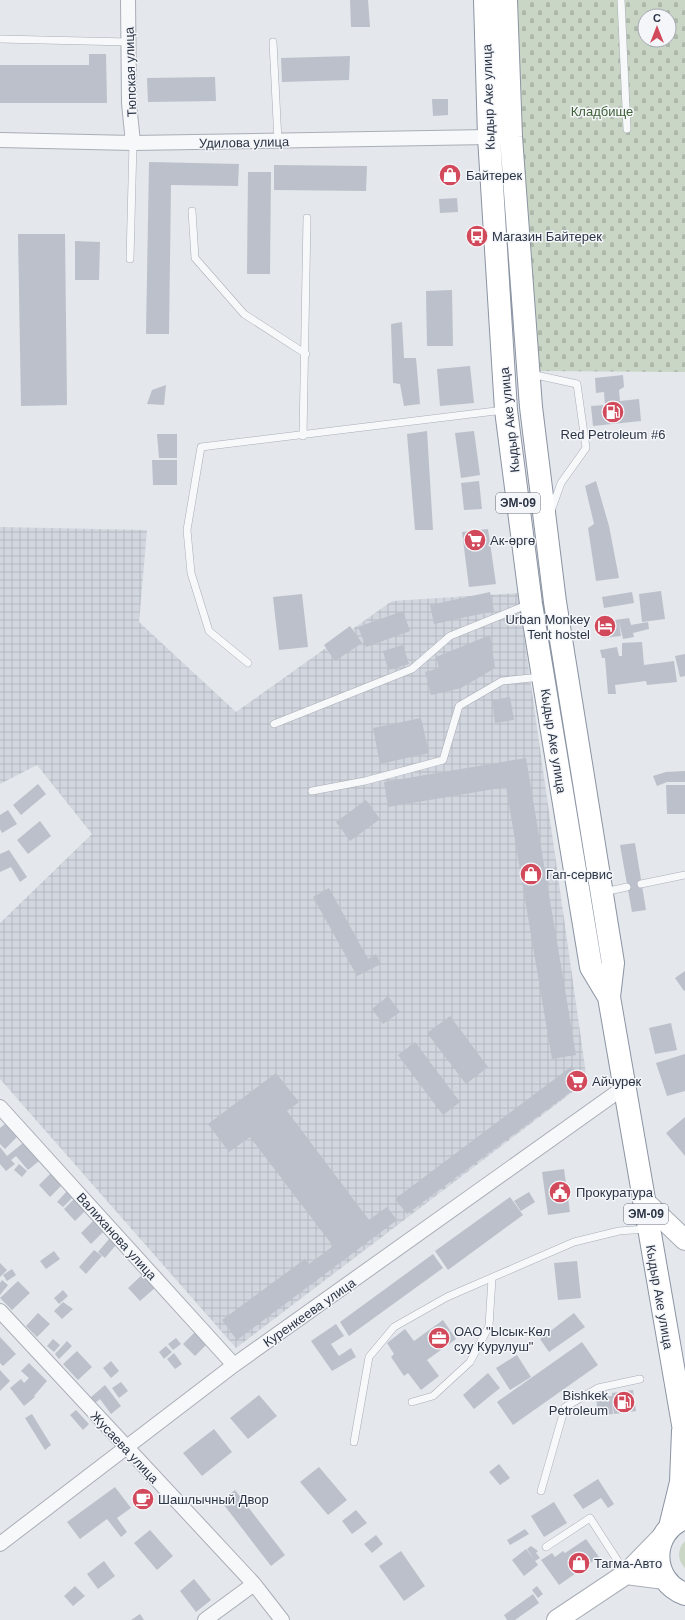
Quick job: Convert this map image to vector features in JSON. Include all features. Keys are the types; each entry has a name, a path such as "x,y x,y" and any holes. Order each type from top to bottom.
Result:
{"highway":[{"name":"Кыдыр Аке улица","path":"485,0 489,137 506,410 531,604 591,967 609,997"},
{"name":"Кыдыр Аке улица","path":"506,0 511,137 528,373 555,602 612,963 609,997 684,1432 681,1482 673,1527"},
{"path":"489,137 511,137"},
{"path":"504,375 528,373"},
{"path":"506,410 531,407"},
{"path":"531,604 555,602"},
{"name":"ЭМ-09","path":"673,1527 659,1547 658,1558 660,1569 674,1586 685,1603"}],"main road":[{"path":"643,1200 685,1240"},
{"path":"557,1620 626,1574 673,1527"},
{"path":"626,1574 674,1586"}],"street":[{"name":"Тюпская улица","path":"128,0 129,103 133,144"},
{"name":"Удилова улица","path":"0,140 133,144 489,137"},
{"name":"Куренкеева улица","path":"2,1538 234,1365 624,1088"},
{"name":"Валиханова улица","path":"0,1107 234,1365"},
{"name":"Жусаева улица","path":"0,1311 254,1584 282,1620"},
{"path":"205,1620 254,1584"}],"lane":[{"path":"621,0 627,129"},
{"path":"0,39 128,42"},
{"path":"273,42 278,141"},
{"path":"130,259 133,144"},
{"path":"192,211 195,258 244,314 306,354"},
{"path":"303,436 306,354 307,218"},
{"path":"528,373 577,384 586,448 561,483 546,527"},
{"path":"248,663 209,631 191,573 187,530 200,447 303,436 506,410"},
{"path":"274,724 412,669 450,636 531,604"},
{"path":"312,791 365,781 443,760 459,706 502,681 543,676"},
{"path":"641,884 685,875"},
{"path":"600,893 627,887"},
{"path":"354,1442 369,1357 394,1327 447,1297 574,1242 619,1231 648,1229"},
{"path":"412,1402 433,1396 470,1362 490,1326 492,1278"},
{"path":"541,1491 564,1407 598,1388 640,1379"},
{"path":"546,1547 590,1518 626,1574"}],"shaded area":[{"path":"0,527 147,530 139,622 236,712 392,601 518,593 587,1081 236,1348 0,1079 0,923 92,834 37,765 0,784"}],"green space":[{"name":"Кладбище","path":"518,0 685,0 685,372 537,371 521,161"},
{"path":"685,1541 685,1568 680,1562 679,1551 680,1547"}],"building":[{"path":"350,0 368,0 370,27 351,27"},
{"path":"89,54 106,54 107,103 0,103 0,65 89,65"},
{"path":"350,56 349,80 282,82 281,58"},
{"path":"215,77 216,101 148,102 147,78"},
{"path":"432,99 448,99 448,115 433,116"},
{"path":"149,162 239,164 238,186 171,185 169,334 146,334"},
{"path":"274,165 367,166 366,191 274,190"},
{"path":"248,172 271,172 270,274 247,274"},
{"path":"457,198 458,212 440,213 439,199"},
{"path":"18,234 65,234 67,405 21,406"},
{"path":"75,241 100,242 99,280 75,280"},
{"path":"452,290 453,346 427,346 426,291"},
{"path":"402,322 404,358 416,358 420,404 404,406 400,384 393,383 391,324"},
{"path":"470,366 474,403 440,406 437,369"},
{"path":"623,375 624,387 619,390 620,401 639,399 641,421 593,426 591,406 605,405 604,392 596,393 595,378"},
{"path":"166,385 164,405 147,404 152,390"},
{"path":"427,431 433,530 415,530 407,434"},
{"path":"474,431 480,475 461,478 455,433"},
{"path":"157,434 177,434 177,458 159,458"},
{"path":"152,460 177,460 177,485 153,485"},
{"path":"479,481 482,509 464,510 461,483"},
{"path":"596,481 609,526 619,578 596,581 588,528 594,524 585,486"},
{"path":"488,529 496,584 469,587 462,532"},
{"path":"661,591 665,619 642,622 639,594"},
{"path":"490,592 494,611 434,624 430,605"},
{"path":"632,592 634,603 604,608 602,597"},
{"path":"302,594 308,647 279,650 273,597"},
{"path":"403,611 410,631 366,647 358,627"},
{"path":"629,618 631,625 648,622 649,629 633,633 634,637 623,639 619,622 621,636 602,638 601,622"},
{"path":"350,626 362,643 335,661 324,645"},
{"path":"490,635 495,668 461,688 431,695 425,672 439,668 436,657"},
{"path":"642,642 644,665 674,661 677,682 647,685 646,681 615,685 616,694 608,694 605,658 602,658 600,650 617,647 619,656 622,656 622,643"},
{"path":"403,645 409,664 388,670 383,651"},
{"path":"685,654 685,676 680,677 675,656"},
{"path":"510,697 514,720 495,723 492,700"},
{"path":"421,718 429,753 380,764 373,728"},
{"path":"526,758 576,1055 552,1059 506,787 388,807 384,782"},
{"path":"685,771 685,782 667,782 657,786 653,776 666,772"},
{"path":"38,784 46,794 21,815 13,805"},
{"path":"666,785 685,785 685,814 667,814"},
{"path":"366,800 380,819 350,841 336,822"},
{"path":"8,810 17,824 2,833 0,829 0,815"},
{"path":"40,821 51,836 28,854 17,840"},
{"path":"635,843 646,910 632,912 620,845"},
{"path":"9,850 27,877 20,882 11,867 0,872 0,854"},
{"path":"329,888 368,959 376,954 381,964 357,976 313,897"},
{"path":"685,971 685,990 684,991 675,978"},
{"path":"388,996 400,1012 383,1024 372,1009"},
{"path":"450,1016 488,1067 466,1084 427,1033"},
{"path":"671,1023 677,1050 655,1054 649,1028"},
{"path":"415,1042 460,1102 443,1115 398,1055"},
{"path":"685,1054 685,1091 667,1096 656,1063"},
{"path":"572,1066 584,1082 407,1214 395,1199"},
{"path":"276,1073 299,1102 287,1111 369,1220 387,1207 397,1220 237,1340 222,1320 305,1259 309,1264 333,1246 250,1137 229,1152 208,1124"},
{"path":"685,1117 685,1156 666,1133"},
{"path":"5,1124 18,1136 5,1149 0,1144 0,1128"},
{"path":"23,1143 39,1161 28,1170 16,1156 11,1160 15,1164 6,1171 0,1164 0,1147 7,1156"},
{"path":"19,1164 27,1171 22,1177 14,1170"},
{"path":"564,1169 570,1212 548,1215 542,1172"},
{"path":"51,1173 63,1184 50,1197 39,1185"},
{"path":"67,1191 73,1197 63,1207 57,1202"},
{"path":"529,1192 535,1202 521,1211 514,1201"},
{"path":"510,1197 523,1215 448,1270 435,1251"},
{"path":"75,1198 86,1210 75,1221 64,1209"},
{"path":"93,1221 103,1232 91,1244 81,1233"},
{"path":"109,1239 116,1245 105,1258 98,1252"},
{"path":"94,1250 102,1256 86,1274 79,1267"},
{"path":"54,1251 60,1259 46,1269 40,1261"},
{"path":"433,1254 443,1268 349,1336 340,1322"},
{"path":"577,1261 581,1298 558,1300 554,1263"},
{"path":"0,1263 7,1270 0,1277"},
{"path":"12,1269 16,1275 7,1281 3,1275"},
{"path":"143,1274 156,1287 140,1301 128,1288"},
{"path":"2,1280 8,1285 0,1295 0,1283"},
{"path":"18,1281 30,1293 12,1310 0,1298"},
{"path":"63,1290 68,1296 59,1304 54,1298"},
{"path":"63,1302 73,1309 62,1319 54,1311"},
{"path":"38,1313 50,1324 37,1337 26,1326"},
{"path":"574,1313 585,1327 549,1352 540,1339"},
{"path":"443,1320 456,1339 427,1360 439,1376 421,1390 408,1373 404,1376 391,1357 394,1354 387,1343 405,1329 414,1341"},
{"path":"336,1324 344,1336 331,1344 339,1356 351,1348 356,1357 332,1371 311,1341"},
{"path":"197,1330 209,1342 195,1356 183,1344"},
{"path":"0,1337 16,1354 3,1366 0,1363"},
{"path":"176,1338 181,1344 173,1350 168,1344"},
{"path":"53,1339 60,1345 54,1352 47,1346"},
{"path":"67,1341 72,1346 59,1359 55,1354"},
{"path":"582,1342 598,1365 513,1425 497,1402"},
{"path":"166,1346 172,1352 164,1359 159,1352"},
{"path":"77,1351 92,1367 78,1380 63,1364"},
{"path":"174,1353 182,1364 175,1369 167,1359"},
{"path":"517,1355 531,1377 510,1390 496,1368"},
{"path":"111,1361 119,1371 111,1378 103,1368"},
{"path":"29,1363 47,1381 34,1396 35,1397 24,1406 10,1388 21,1379 24,1383 29,1378 21,1371"},
{"path":"0,1370 10,1381 0,1391"},
{"path":"488,1373 500,1388 474,1409 463,1395"},
{"path":"121,1382 128,1391 119,1398 112,1388"},
{"path":"105,1385 121,1406 111,1414 100,1399 94,1404 90,1398"},
{"path":"633,1390 636,1411 614,1414 612,1401 613,1414 598,1415 596,1397 612,1396 612,1393"},
{"path":"259,1395 277,1416 248,1439 230,1418"},
{"path":"76,1410 89,1424 83,1430 70,1415"},
{"path":"32,1414 51,1445 45,1450 25,1418"},
{"path":"214,1429 232,1452 202,1476 183,1453"},
{"path":"499,1464 510,1478 500,1485 489,1472"},
{"path":"319,1467 347,1500 328,1515 300,1482"},
{"path":"598,1479 614,1504 608,1508 601,1498 583,1509 573,1495"},
{"path":"115,1487 131,1508 117,1518 127,1532 121,1537 107,1519 80,1539 67,1522"},
{"path":"235,1490 285,1555 271,1566 221,1501"},
{"path":"554,1502 567,1523 544,1537 531,1516"},
{"path":"356,1510 367,1523 352,1534 342,1521"},
{"path":"525,1529 529,1534 510,1545 507,1540"},
{"path":"150,1530 173,1556 157,1570 134,1543"},
{"path":"376,1535 383,1544 372,1553 364,1544"},
{"path":"586,1539 599,1557 559,1585 541,1560 552,1553 555,1557 563,1551 565,1553"},
{"path":"531,1546 538,1551 536,1553 540,1558 535,1561 527,1549"},
{"path":"526,1549 538,1565 524,1576 512,1560"},
{"path":"401,1551 425,1586 404,1601 379,1566"},
{"path":"104,1561 115,1576 98,1589 87,1574"},
{"path":"194,1579 211,1600 196,1612 180,1591"},
{"path":"75,1586 85,1596 73,1606 64,1596"},
{"path":"537,1586 543,1594 538,1598 532,1590"},
{"path":"533,1594 539,1603 515,1620 507,1620 504,1615"},
{"path":"140,1614 144,1620 131,1620"}],"place":[{"name":"Байтерек","path":"450,175"},
{"name":"Магазин Байтерек","path":"477,236"},
{"name":"Red Petroleum #6","path":"613,412"},
{"name":"Ак-өргө","path":"475,540"},
{"name":"Urban Monkey Tent hostel","path":"605,626"},
{"name":"Гап-сервис","path":"531,874"},
{"name":"Айчурөк","path":"577,1081"},
{"name":"Прокуратура","path":"560,1192"},
{"name":"ОАО \"Ысык-Көл суу Курулуш\"","path":"439,1338"},
{"name":"Bishkek Petroleum","path":"624,1402"},
{"name":"Шашлычный Двор","path":"143,1499"},
{"name":"Тагма-Авто","path":"579,1563"}]}
